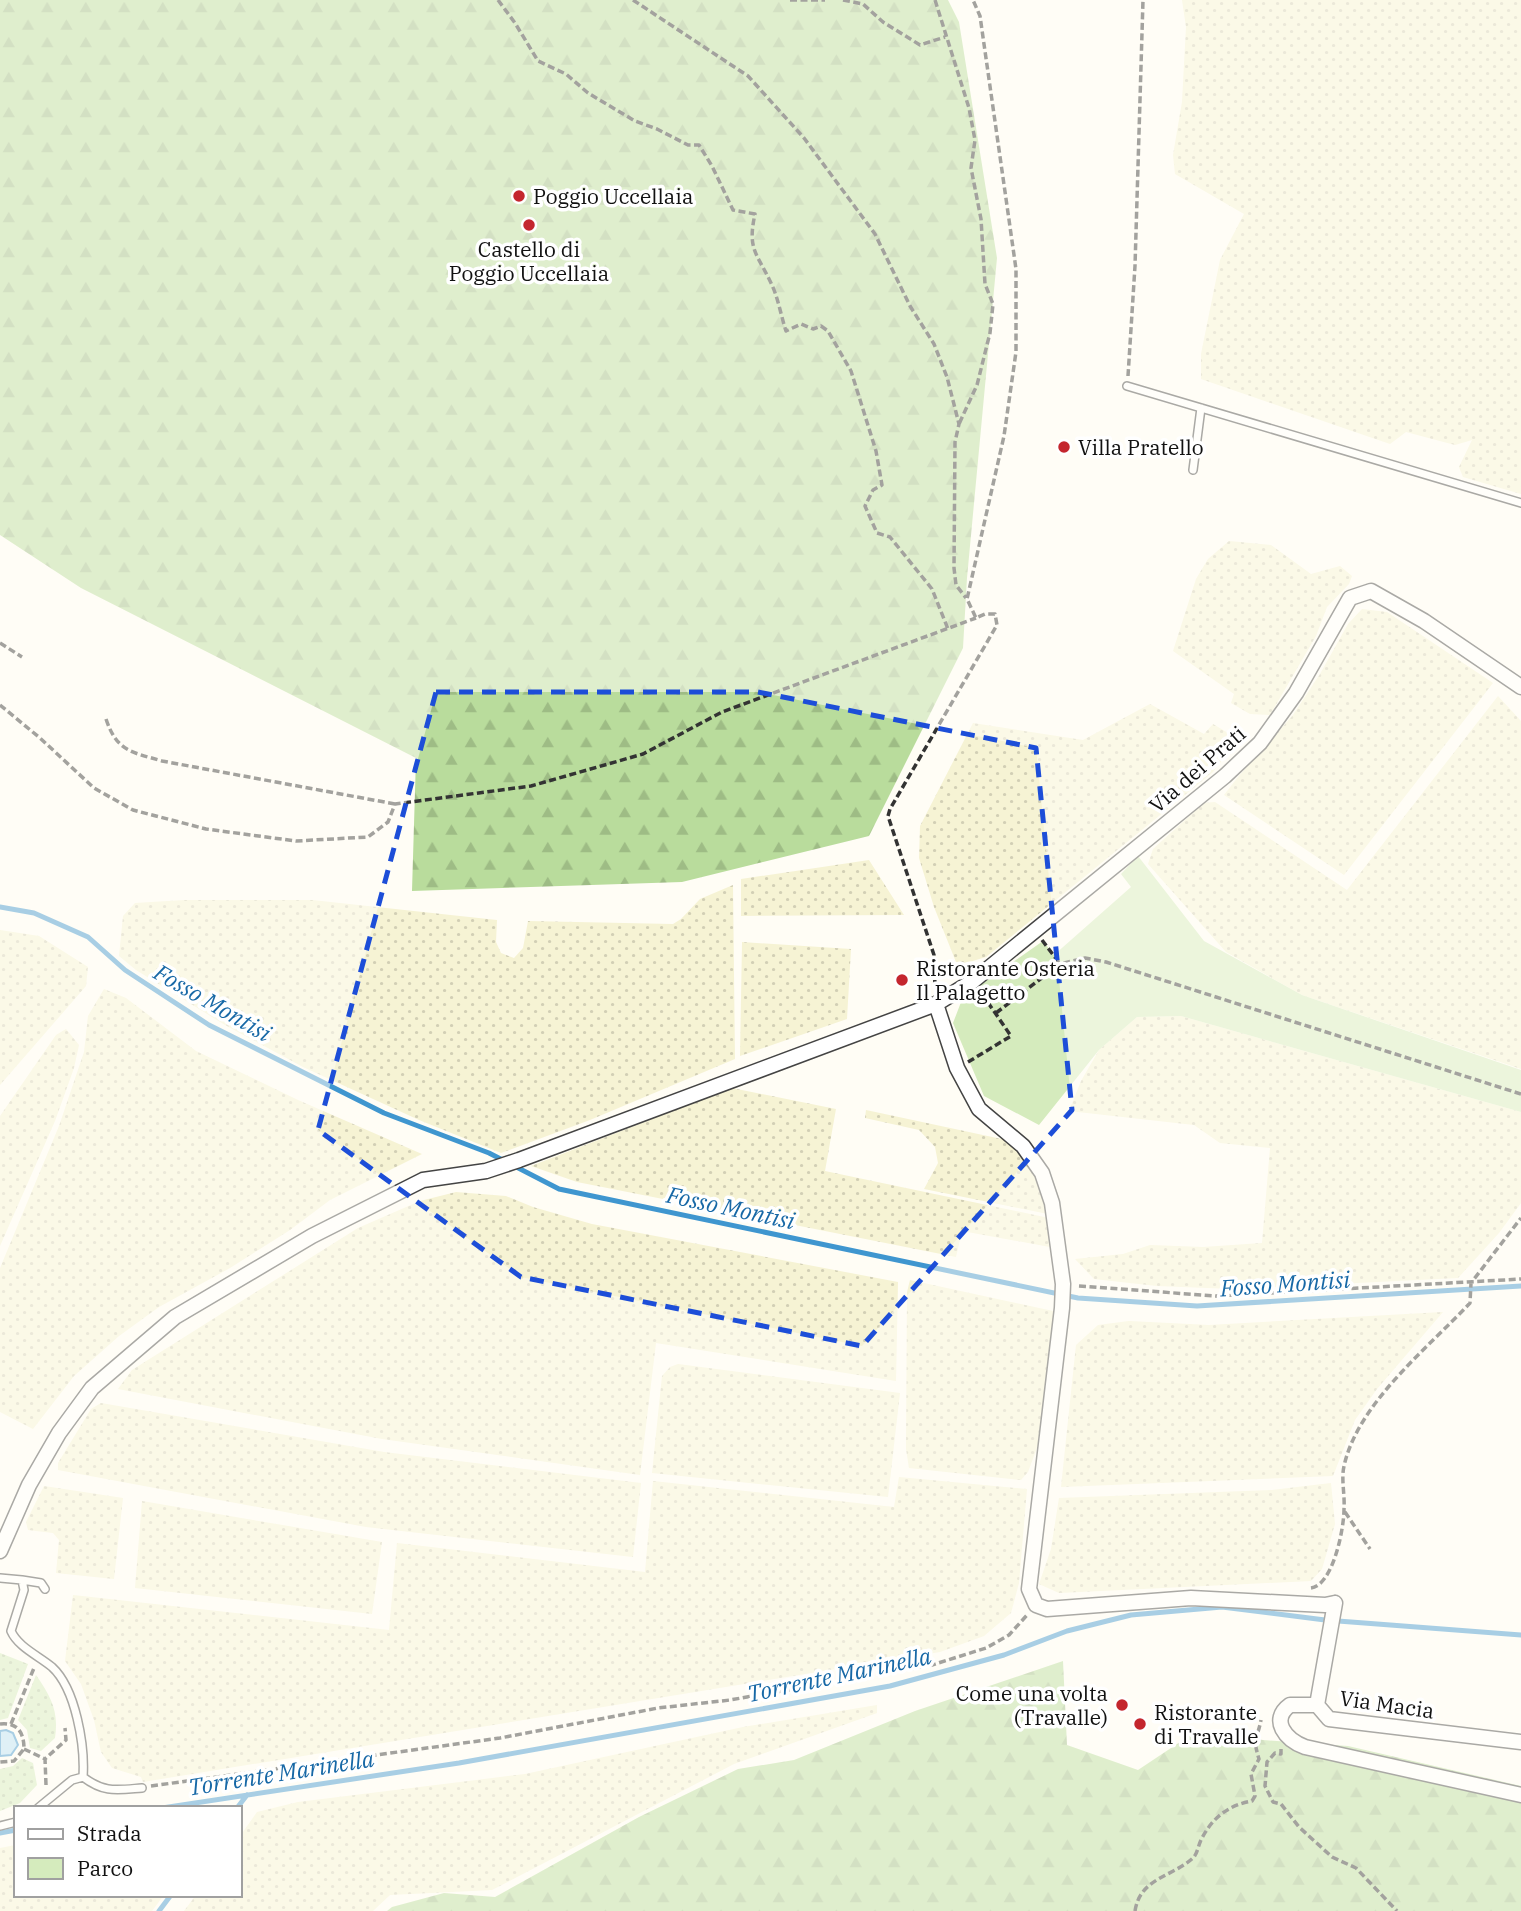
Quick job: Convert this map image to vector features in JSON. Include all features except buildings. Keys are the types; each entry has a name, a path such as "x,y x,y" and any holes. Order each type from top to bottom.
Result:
{"street":[{"name":"Via dei Prati","path":"0,1551 30,1485 53,1443 92,1388 175,1317 312,1236 423,1180 486,1171 519,1160 936,1004 974,981 1225,776 1260,743 1296,693 1349,598 1371,591 1424,621 1521,687"},
{"path":"936,1004 957,1068 979,1109 1023,1146 1042,1173 1052,1203 1063,1284 1029,1589 1036,1605 1048,1609 1191,1598 1325,1605 1335,1602 1317,1705"},
{"name":"Via Macia","path":"1286,1735 1280,1721 1285,1709 1296,1703 1317,1705 1328,1719 1521,1742"},
{"path":"1286,1735 1300,1745 1521,1795"}],"lane":[{"path":"1127,386 1521,503"},
{"path":"1193,470 1201,408"},
{"path":"0,1578 41,1584 45,1589"},
{"path":"22,1580 24,1590 11,1631 17,1641 55,1670 71,1698 79,1725 83,1777"},
{"path":"40,1806 72,1780 83,1777 102,1789 114,1791 142,1788"}],"path":[{"path":"498,0 538,61 566,74 588,93 635,121 688,145 699,145 733,210 755,214 750,234 752,246 772,285 786,331 801,324 813,330 821,326 828,331 851,371 880,467 882,485 873,490 865,506 877,533 890,537 932,589 948,629"},
{"path":"633,0 748,76 804,138 875,234 910,306 934,344 947,377 959,424"},
{"path":"790,0 825,0"},
{"path":"843,0 863,4 901,35 920,45 945,37"},
{"path":"935,0 969,108 975,140 971,168 981,219 985,284 993,304 990,332 977,385 959,424 955,442 956,585 967,599 976,618"},
{"path":"967,599 1004,436 1016,352 1016,269 980,16 973,0"},
{"path":"1127,386 1135,266 1143,0"},
{"path":"106,719 111,737 128,751 162,761 395,804 531,786 643,754 722,712 985,614 995,614 997,625 888,816 934,955 936,1004"},
{"path":"0,643 22,657"},
{"path":"0,705 93,788 133,810 206,829 296,841 368,837 388,822 395,804"},
{"path":"1035,930 1060,964"},
{"path":"996,1013 1060,964 1085,958 1106,962 1521,1094"},
{"path":"957,1068 1011,1037 974,981"},
{"path":"1302,1589 1316,1587 1326,1580 1333,1562 1345,1512 1343,1468 1354,1436 1373,1408 1409,1365 1470,1303 1471,1283 1521,1218"},
{"path":"1063,1284 1216,1296 1521,1279"},
{"path":"1345,1512 1370,1549"},
{"path":"142,1788 500,1738 658,1707 730,1700 932,1665 986,1648 1009,1635 1036,1605"},
{"path":"11,1724 35,1665 45,1672"},
{"path":"45,1759 66,1740 65,1718"},
{"path":"1135,1911 1139,1896 1159,1877 1195,1856 1208,1828 1224,1811 1235,1804 1252,1801 1255,1796 1251,1774 1259,1759 1254,1738 1261,1720"},
{"path":"0,1724 11,1724 20,1730 24,1738 24,1749 14,1761 0,1762"},
{"path":"1286,1735 1279,1745 1282,1752 1275,1753 1267,1762 1265,1786 1273,1802 1281,1804 1299,1827 1332,1857 1356,1868 1397,1911"},
{"path":"24,1749 45,1759"},
{"path":"39,1791 46,1784 45,1759"}],"highlighted area":[{"path":"436,692 758,692 1036,748 1072,1110 862,1346 521,1277 318,1130"}],"shaded area":[{"path":"1182,0 1521,0 1521,494 1463,477 1459,467 1472,440 1455,445 1406,432 1390,444 1201,379 1201,354 1220,260 1244,214 1175,174 1173,155 1182,102 1186,27"},
{"path":"1229,541 1271,545 1311,574 1340,566 1352,576 1349,584 1327,607 1316,636 1270,715 1250,714 1231,703 1234,694 1173,651 1196,579 1208,559"},
{"path":"1362,609 1387,612 1493,683 1344,875 1224,795 1293,715 1348,624"},
{"path":"1498,696 1521,721 1521,1069 1302,995 1226,952 1148,864 1153,849 1204,803 1215,802 1347,890"},
{"path":"1150,704 1204,734 1213,724 1238,739 1213,772 986,957 963,964 956,962 934,907 919,858 920,826 973,723 1083,740"},
{"path":"869,860 904,915 741,916 741,879"},
{"path":"733,885 735,1059 590,1120 501,1153 419,1120 303,1067 225,1025 136,970 119,956 123,916 135,903 185,900 312,900 497,920 496,942 501,953 514,958 523,948 528,921 673,924 700,899"},
{"path":"0,930 39,936 88,967 86,986 0,1085"},
{"path":"742,942 851,949 847,1019 740,1056"},
{"path":"104,989 126,998 196,1051 298,1100 422,1154 330,1200 290,1230 230,1268 159,1307 119,1336 74,1376 33,1429 0,1412 0,1268 59,1126 84,1052 88,1016"},
{"path":"1181,1016 1521,1112 1521,1203 1499,1233 1458,1278 1233,1289 1157,1286 1094,1279 1075,1259 1123,1254 1150,1245 1203,1247 1262,1243 1270,1148 1220,1143 1194,1125 1069,1111 1081,1081 1099,1050 1137,1017"},
{"path":"66,1029 79,1045 74,1068 55,1121 0,1246 0,1116 56,1035"},
{"path":"732,1088 836,1109 825,1171 1049,1218 1050,1247 962,1231 956,1257 577,1182 531,1166"},
{"path":"866,1110 1011,1141 1041,1180 1048,1214 924,1189 938,1163 935,1147 919,1130 865,1118"},
{"path":"456,1192 506,1196 533,1207 592,1224 898,1282 896,1381 656,1343 640,1475 382,1439 118,1389 132,1370 358,1228 420,1201"},
{"path":"910,1280 1053,1311 1053,1355 1041,1437 1028,1472 1021,1480 909,1468 906,1449 907,1292"},
{"path":"1443,1312 1377,1389 1355,1420 1333,1476 1061,1487 1076,1345 1098,1325 1129,1321 1209,1325"},
{"path":"678,1364 900,1393 888,1497 652,1473 662,1376 670,1367"},
{"path":"101,1403 384,1452 641,1483 633,1557 366,1527 58,1470 58,1463 91,1409"},
{"path":"899,1477 1027,1489 1019,1583 1011,1613 984,1636 940,1652 143,1782 141,1777 112,1768 101,1752 94,1720 81,1684 65,1661 73,1595 389,1630 397,1543 645,1572 653,1481 894,1507"},
{"path":"1331,1483 1335,1524 1322,1569 1311,1581 1059,1593 1039,1584 1051,1549 1059,1498 1272,1490"},
{"path":"44,1486 123,1498 114,1579 56,1573 59,1540 53,1533 28,1530 26,1522"},
{"path":"142,1501 382,1542 372,1614 135,1588"},
{"path":"877,1705 877,1713 734,1764 492,1890 390,1895 373,1911 184,1911 194,1897 242,1897 242,1833 257,1812 298,1802 525,1774 743,1727"},
{"path":"14,1845 14,1897 162,1897 152,1911 0,1911 0,1848"}],"green space":[{"path":"0,0 948,0 959,22 997,258 963,648 869,836 682,882 412,891 416,758 81,588 0,535"},
{"path":"1138,856 1204,941 1302,995 1521,1070 1521,1112 1181,1016 1137,1017 1099,1050 1039,1125 984,1096 953,1023 963,997 1043,941 1054,955 1131,887 1121,874"},
{"path":"0,1653 28,1664 8,1718 0,1720"},
{"path":"1063,1661 1067,1745 1138,1770 1198,1730 1263,1740 1348,1746 1521,1786 1521,1911 387,1911 392,1907 444,1893 495,1897 639,1817 738,1769 794,1760 915,1711"},
{"path":"36,1675 50,1697 56,1720 55,1738 41,1751 30,1748 27,1730 18,1720"},
{"path":"22,1758 33,1763 37,1785 20,1803 0,1811 0,1769 13,1766"}],"water":[{"path":"0,1731 13,1733 18,1745 11,1755 0,1756"}],"waterway":[{"name":"Fosso Montisi","path":"0,907 34,913 88,937 125,970 209,1025 384,1113 489,1153 559,1189 1078,1298 1197,1306 1521,1286"},
{"name":"Torrente Marinella","path":"175,1806 459,1763 890,1686 1004,1655 1067,1631 1131,1615 1222,1607 1325,1620 1521,1635"},
{"path":"239,1806 247,1795"},
{"name":"Torrente Marinella","path":"0,1833 14,1830"},
{"path":"159,1911 170,1897"}],"place":[{"name":"Poggio Uccellaia","path":"519,196"},
{"name":"Castello di Poggio Uccellaia","path":"529,225"},
{"name":"Villa Pratello","path":"1064,447"},
{"name":"Ristorante Osteria Il Palagetto","path":"902,980"},
{"name":"Come una volta (Travalle)","path":"1122,1705"},
{"name":"Ristorante di Travalle","path":"1140,1724"}]}
